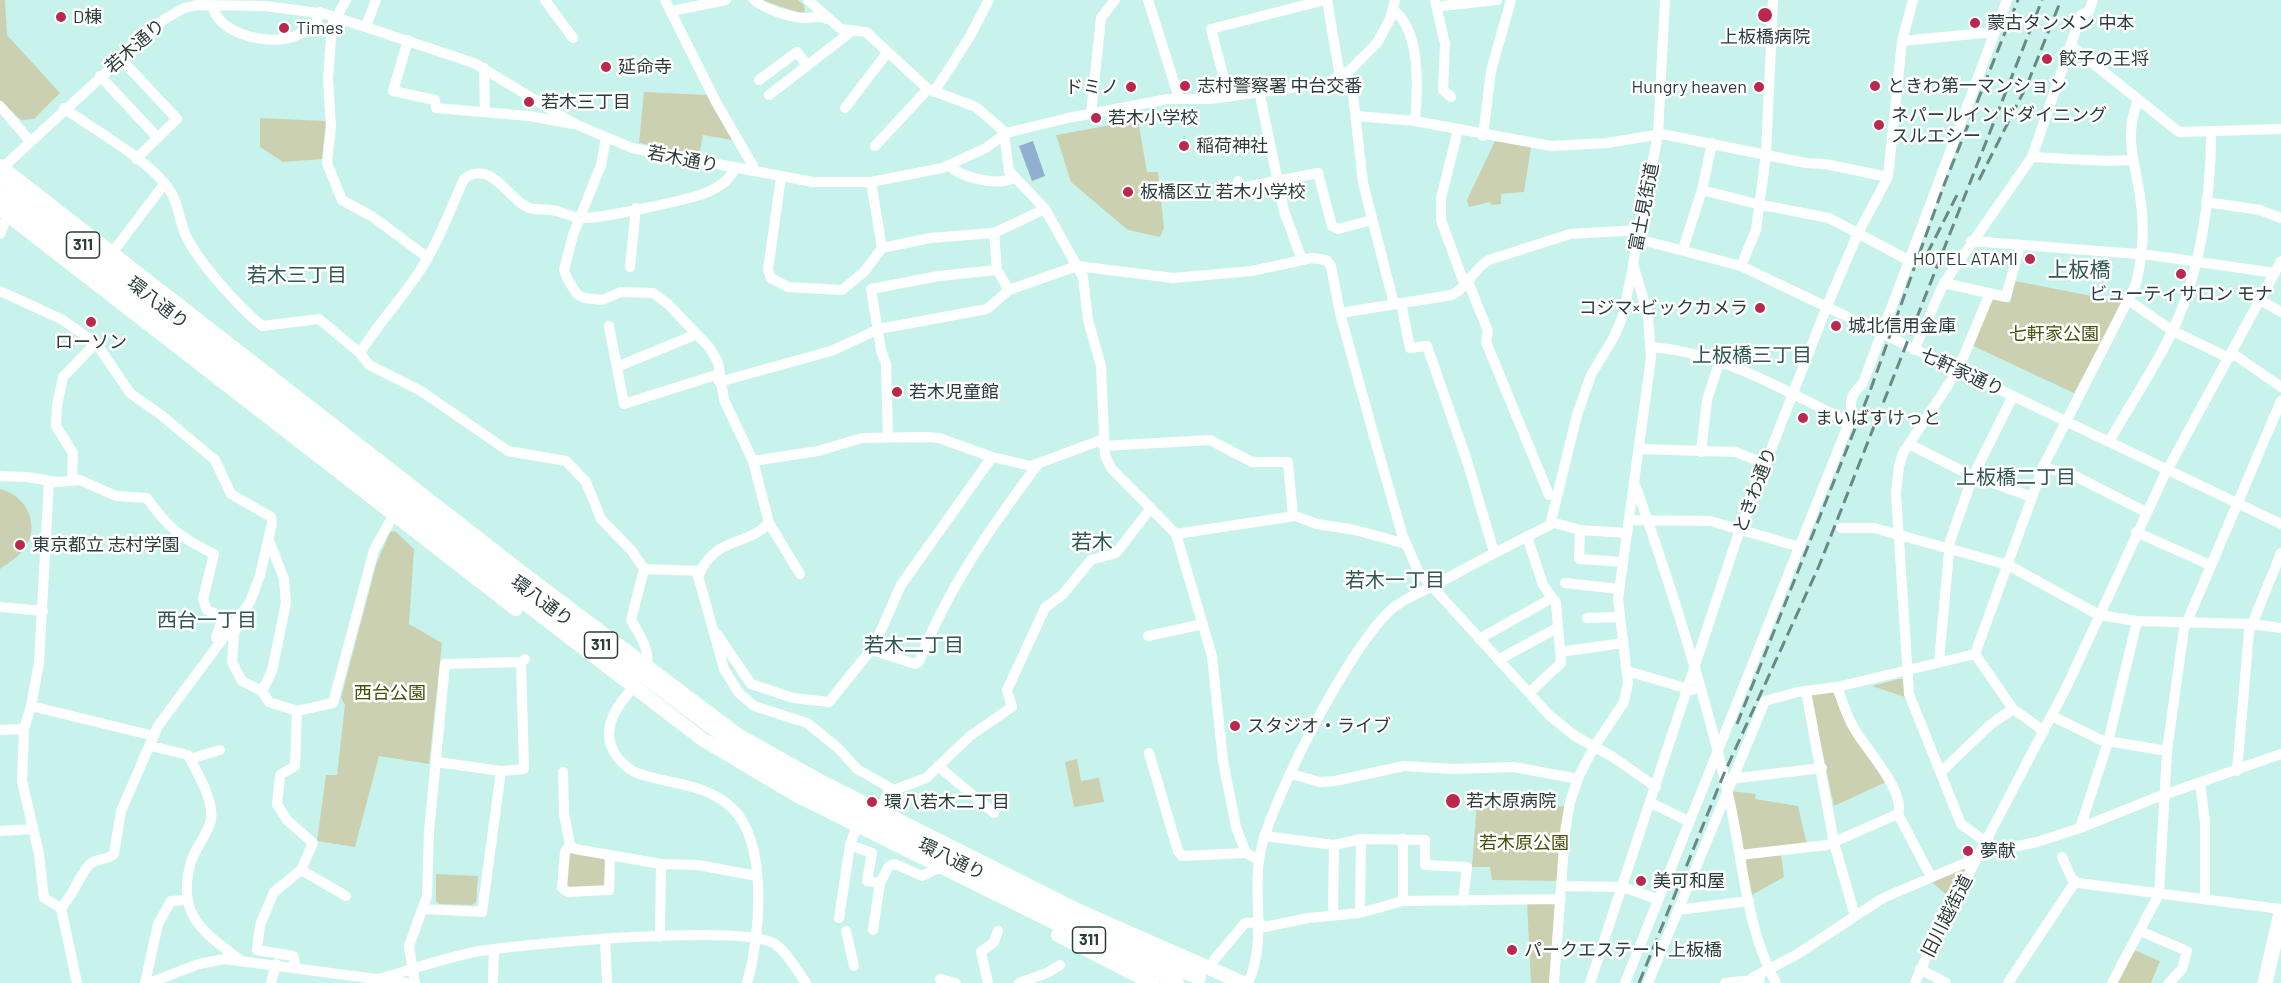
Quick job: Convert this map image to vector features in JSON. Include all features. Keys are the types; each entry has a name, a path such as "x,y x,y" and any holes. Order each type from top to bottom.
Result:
{"highway":[{"path":"2265,983 2281,911"}],"main road":[{"path":"1,170 112,253 190,350 255,386"},
{"name":"環八通り","path":"1,170 162,314"},
{"name":"環八通り","path":"0,195 464,542 645,671 750,756 951,858 1076,915 1199,978"},
{"path":"3,211 162,314 255,386 413,491 645,671 738,735 880,812 951,858 1022,888 1076,915 1247,981"},
{"path":"162,314 212,339 255,386 394,514 518,611 575,644"},
{"name":"環八通り","path":"255,386 575,644 702,739 761,776 857,825 951,858 1001,897 1178,983"},
{"path":"1001,897 1060,935 1152,983"}],"street":[{"path":"346,0 332,25 328,79 331,127 327,163 342,200 373,217 428,258"},
{"path":"366,27 376,0"},
{"path":"545,0 573,38"},
{"path":"665,0 716,102 753,166 752,171"},
{"path":"672,11 726,0"},
{"path":"754,0 764,6 804,19 821,16 830,20"},
{"path":"808,0 841,29 866,32 931,90 976,107 1005,134 1009,171 1013,178 1036,197 1045,209 1083,277 1088,320 1101,366 1104,442 1111,468 1176,534 1203,624 1216,678 1228,797 1246,853"},
{"path":"875,146 931,90 969,38 989,0"},
{"path":"1091,113 1101,18 1115,0"},
{"path":"1148,0 1179,98"},
{"path":"1229,97 1211,28 1326,0 1342,76 1353,95 1360,166 1372,220 1410,348 1426,346 1467,461 1494,552"},
{"path":"1451,97 1443,90 1445,44 1435,2 1497,0"},
{"path":"1483,136 1491,71 1512,0"},
{"name":"富士見街道","path":"1554,983 1565,831 1578,779 1594,747 1623,702 1628,683 1619,589 1640,449 1649,378 1650,347 1648,314 1633,264 1658,134 1665,0"},
{"path":"1741,266 1756,230 1757,204 1766,155 1773,0"},
{"name":"ときわ通り","path":"1590,983 1740,529 1827,306 1858,233 1888,177 1902,41 1913,0"},
{"path":"1625,983 1849,422 1851,415 1849,401 1863,383 2007,0"},
{"path":"1914,350 1944,283 1971,241 2032,157 2081,15 2089,11 2093,0"},
{"path":"212,5 218,19 237,33 278,39 285,39 315,26 320,12"},
{"name":"若木通り","path":"1,170 64,108 120,58 173,13 184,8 212,5 265,6 320,12 408,40 484,68 575,124 652,154 781,177 836,184 870,183 950,166 986,148 1005,134 1091,113 1179,98 1229,97 1259,91 1317,85 1342,76 1377,43 1394,5"},
{"path":"1394,5 1408,26 1414,55 1418,88 1415,121"},
{"path":"769,95 852,31"},
{"path":"1902,41 1994,32"},
{"path":"408,40 393,91 435,100 436,108 529,116 575,124"},
{"path":"2070,45 2179,132 2281,129"},
{"path":"759,80 797,52 807,65"},
{"path":"845,108 887,52"},
{"path":"120,58 177,119 136,159"},
{"path":"484,68 485,112"},
{"path":"100,76 158,138"},
{"path":"1259,91 1276,180 1302,260"},
{"path":"1975,654 2043,466 2136,284 2143,255 2140,198 2129,131 2138,100"},
{"path":"0,106 30,141"},
{"path":"64,108 136,159 165,183 174,196 181,223 192,247 221,285 229,290 250,316 262,326 319,319 360,353 369,365 422,391 508,451 566,461 586,482 601,519 632,551 644,569 631,620 645,645 648,658 645,671 616,708 609,724 610,741 615,755 636,773 705,789 734,810 748,831 757,858 757,876 756,937 747,983"},
{"path":"1356,116 1415,121 1483,136 1565,147 1658,134 1888,177"},
{"path":"1458,130 1441,198 1441,220 1488,331 1486,342 1554,495"},
{"path":"2109,442 2173,331 2190,290 2206,202 2211,164 2211,132"},
{"path":"606,138 601,165 573,235 564,270 577,294 602,300 621,292 653,293 668,304 709,347 718,362 719,378 731,419 753,460 769,523 800,574"},
{"path":"1683,249 1702,190 1712,143"},
{"path":"2032,157 2132,160"},
{"path":"950,166 963,174 995,181 1006,182 1013,178"},
{"path":"360,353 372,332 404,295 428,258 464,178 469,175 480,172 494,179 530,209 552,210 580,218 706,193 731,178 735,168"},
{"path":"1238,181 1239,189 1318,173 1332,226 1338,229 1372,220"},
{"path":"781,177 768,270 771,278 788,287 842,290 864,272 882,248 930,238 994,233 1045,209"},
{"path":"112,253 165,183"},
{"path":"870,183 882,248"},
{"path":"0,234 3,211 26,187"},
{"path":"1702,190 1757,204 1829,218 1908,260"},
{"path":"2206,202 2260,210 2281,218"},
{"path":"630,267 636,208"},
{"name":"七軒家通り","path":"1340,313 1452,295 1458,292 1477,266 1560,237 1611,230 1639,235 1741,266 2281,524"},
{"path":"994,233 997,270 1008,290"},
{"path":"1971,241 2143,255 2275,273"},
{"path":"1944,283 2004,297 2008,295 2020,246"},
{"path":"609,326 619,366 624,404 831,351 879,329 987,309 1008,290 1077,266 1173,278 1252,272 1302,260 1322,258 1329,262 1340,313 1406,544 1418,571 1430,587 1563,727 1613,757 1656,787"},
{"name":"旧川越街道","path":"1915,983 1920,969 2052,716 2167,469 2281,261"},
{"path":"1551,522 1554,495 1577,415 1592,375 1622,318 1633,264"},
{"path":"888,437 886,364 880,350 879,329 871,289 939,276 997,270"},
{"path":"0,291 61,319 96,343 130,393 161,415 215,460 231,494 271,517 260,575 250,602 158,726 121,811 114,854 110,858 93,861 88,866 70,898 61,908"},
{"path":"1981,851 1961,824 1909,694 1896,480 1899,466 1909,444 1958,370 1990,294"},
{"path":"2128,300 2173,331 2230,355 2281,387"},
{"path":"2260,300 2281,312"},
{"path":"619,366 697,334"},
{"path":"72,480 73,453 56,426 57,405 63,377 96,343"},
{"path":"1650,347 1671,348 1720,360 1849,422"},
{"path":"1701,452 1707,400 1720,360"},
{"path":"1939,662 1949,548 1973,476 2013,396"},
{"path":"2112,983 2159,894 2168,751 2187,622 2281,401"},
{"path":"753,460 819,451 849,440 888,437 939,438 992,457 1031,466 1104,442 1210,440 1252,462 1288,462 1293,516"},
{"path":"1909,444 1973,476 2032,497"},
{"path":"1640,449 1736,452 1765,464"},
{"path":"713,628 751,684 767,692 810,701 829,702 872,650 901,585 992,457"},
{"path":"872,650 915,664 919,662 937,617 960,575 1038,464"},
{"path":"2043,466 2073,475 2146,512"},
{"path":"0,476 49,481 80,480 116,496 147,498 164,522 189,543 214,554 203,599 207,610 223,617 213,653"},
{"path":"49,481 43,611 31,706 24,729 22,781 39,854 44,898 61,908 77,983"},
{"path":"1635,484 1696,667 1717,752 1729,779"},
{"path":"769,523 721,547 709,557 698,579 724,669 745,698 754,706 807,723 837,747 857,769 894,790 919,781 970,736 1012,707 1007,690 1046,608 1062,595 1091,560 1116,553 1150,508"},
{"path":"242,612 234,634 232,662 242,681 262,691 268,702 297,711 333,703 374,550 394,514"},
{"path":"1176,534 1293,516 1317,524 1354,530 1406,544"},
{"path":"1629,520 1710,521 1800,547"},
{"path":"1247,981 1258,952 1259,860 1272,810 1334,692 1373,628 1394,607 1551,522 1580,530 1628,533"},
{"path":"1841,528 1874,528 2008,565 2099,615 2137,621 2252,624 2281,628"},
{"path":"1580,530 1579,559 1623,562"},
{"path":"2136,532 2210,565"},
{"path":"1527,536 1543,585 1556,603 1561,663 1529,693"},
{"path":"262,691 272,671 286,603 284,579 268,540"},
{"path":"2237,771 2252,624 2281,553"},
{"path":"644,569 701,571"},
{"path":"1564,584 1619,589"},
{"path":"1479,639 1552,598"},
{"path":"0,607 43,611"},
{"path":"1587,618 1620,617"},
{"path":"2080,828 2108,742 2137,621"},
{"path":"1148,636 1203,624"},
{"path":"1498,660 1557,628"},
{"path":"1560,652 1623,643"},
{"path":"1648,983 1727,792 1729,779 1765,701 1806,691 1837,687 1975,654"},
{"path":"1975,654 2013,709 2044,731"},
{"path":"415,983 409,946 427,896 429,832 445,664 523,660 524,768 501,771 437,762"},
{"path":"1627,671 1688,691 1700,688"},
{"path":"1837,687 1854,729 1889,780 1900,807 1898,814 1930,877"},
{"path":"1806,691 1834,843 1855,916"},
{"path":"31,706 152,741 188,755 208,798 211,820 191,862 185,900 197,924 207,935 238,959"},
{"path":"1941,772 1991,724 2013,709"},
{"path":"296,967 293,956 257,950 260,925 274,892 301,870 313,843 287,820 277,804 280,775 295,766 297,711"},
{"path":"2052,716 2108,742 2168,751"},
{"path":"0,730 24,729"},
{"path":"190,759 220,750"},
{"path":"1149,753 1178,851 1182,856 1246,853 1259,860"},
{"path":"1725,983 1752,978 1769,970 1883,898 1981,851 2037,842 2281,754"},
{"path":"938,766 994,813"},
{"path":"1291,774 1320,782 1335,781 1404,766 1453,769 1514,767 1578,779"},
{"path":"1729,779 1822,768"},
{"path":"424,909 482,912 501,771"},
{"path":"563,772 564,813 570,845 566,852 562,888 568,892 609,890 610,856"},
{"path":"2200,783 2205,822 2205,899"},
{"path":"880,812 890,788"},
{"path":"1727,792 1749,901 1769,970 1776,983"},
{"path":"1651,803 1688,821"},
{"path":"1740,855 1834,843 1898,814"},
{"path":"839,918 850,845 857,825"},
{"path":"0,831 33,829"},
{"path":"1264,836 1334,845 1361,839 1425,840 1425,865 1467,867 1464,901"},
{"path":"1360,913 1361,839"},
{"path":"1403,839 1403,901"},
{"path":"570,845 575,849 610,856 661,864 698,865 757,876"},
{"path":"850,845 872,853 867,881 880,883"},
{"path":"1333,915 1334,845"},
{"path":"2062,857 2075,882"},
{"path":"873,930 880,883 889,866 895,864 922,876 951,858"},
{"path":"660,937 661,864"},
{"path":"301,870 346,896"},
{"path":"2075,882 2281,911"},
{"path":"2008,983 2075,882"},
{"path":"1562,885 1623,886 1658,899"},
{"path":"1214,960 1245,923 1260,925 1360,913 1403,901 1561,899"},
{"path":"147,983 158,924 171,901 185,900"},
{"path":"1678,910 1749,901"},
{"path":"846,931 854,966"},
{"path":"988,983 981,952 994,942 998,931"},
{"path":"2140,931 2187,951 2182,969 2169,983"},
{"path":"378,981 453,957 494,950 605,939 724,934 756,937 776,944 806,983"},
{"path":"605,939 607,983"},
{"path":"493,983 494,950"},
{"path":"147,983 199,964 238,959 378,981 407,983"},
{"path":"272,983 276,964"},
{"path":"1019,983 1047,973 1060,965"},
{"path":"1920,969 1946,983"},
{"path":"1752,978 1771,983"},
{"path":"940,979 956,983"}],"green space":[{"path":"0,0 5,0 7,35 60,93 34,119 21,120 0,100"},
{"path":"761,0 798,0 804,5 805,11 801,13"},
{"path":"644,92 707,95 732,140 703,135 699,156 639,143"},
{"path":"260,118 326,121 322,159 283,162 260,147"},
{"path":"1138,120 1147,172 1158,172 1164,228 1160,237 1128,230 1071,182 1056,135"},
{"path":"1495,141 1531,147 1524,192 1501,194 1501,204 1491,205 1490,202 1469,207 1467,200"},
{"name":"七軒家公園","path":"2015,281 2123,302 2074,393 1971,345 1991,296 2010,303"},
{"path":"0,489 9,492 24,504 32,530 23,551 0,569"},
{"name":"西台公園","path":"395,531 414,549 409,624 442,643 429,764 379,756 355,847 317,841 326,775 337,775 345,705 341,698 376,565 390,532"},
{"path":"1899,679 1903,679 1905,697 1872,686"},
{"path":"1833,692 1886,782 1834,806 1810,695"},
{"path":"1077,759 1081,781 1099,778 1104,802 1074,807 1065,762"},
{"path":"1731,791 1756,794 1755,799 1798,806 1807,844 1746,852 1742,848"},
{"name":"若木原公園","path":"1477,802 1526,805 1527,802 1567,807 1560,881 1492,880 1490,867 1472,867"},
{"path":"572,853 604,859 607,884 604,888 569,889 565,885 569,856"},
{"path":"1781,854 1784,877 1750,896 1745,863 1748,858"},
{"path":"1960,867 1967,870 1951,899 1932,882"},
{"path":"436,874 478,876 476,902 472,905 439,904 436,901"},
{"path":"1558,901 1551,983 1531,983 1527,902"},
{"path":"2134,950 2160,961 2151,983 2118,983"}],"water":[{"path":"1033,141 1045,176 1032,181 1019,146"}],"railway":[{"path":"1737,724 1870,391 1944,185 2018,0"},
{"path":"1639,983 1723,776 1819,566 2042,0"},
{"path":"1979,180 2027,85 2061,0"},
{"path":"1927,254 1957,195"}],"place":[{"name":"上板橋病院","path":"1765,15"},
{"name":"D棟","path":"61,17"},
{"name":"蒙古タンメン 中本","path":"1975,23"},
{"name":"Times","path":"284,28"},
{"name":"餃子の王将","path":"2047,59"},
{"name":"延命寺","path":"606,67"},
{"name":"志村警察署 中台交番","path":"1185,86"},
{"name":"ときわ第一マンション","path":"1875,86"},
{"name":"ドミノ","path":"1131,87"},
{"name":"Hungry heaven","path":"1759,87"},
{"name":"若木三丁目","path":"529,102"},
{"name":"若木小学校","path":"1096,118"},
{"name":"ネパールインドダイニング スルエシー","path":"1879,125"},
{"name":"稲荷神社","path":"1184,146"},
{"name":"板橋区立 若木小学校","path":"1128,192"},
{"name":"HOTEL ATAMI","path":"2030,259"},
{"name":"ビューティサロン モナ","path":"2181,274"},
{"name":"コジマ×ビックカメラ","path":"1760,308"},
{"name":"ローソン","path":"91,322"},
{"name":"城北信用金庫","path":"1836,326"},
{"name":"若木児童館","path":"897,392"},
{"name":"まいばすけっと","path":"1803,418"},
{"name":"東京都立 志村学園","path":"20,545"},
{"name":"スタジオ・ライブ","path":"1235,726"},
{"name":"若木原病院","path":"1453,801"},
{"name":"環八若木二丁目","path":"872,802"},
{"name":"夢献","path":"1968,851"},
{"name":"美可和屋","path":"1641,881"},
{"name":"パークエステート上板橋","path":"1512,950"}],"district":[{"name":"上板橋","path":"2079,270"},
{"name":"若木三丁目","path":"297,275"},
{"name":"上板橋三丁目","path":"1752,355"},
{"name":"上板橋二丁目","path":"2016,477"},
{"name":"若木","path":"1092,542"},
{"name":"若木一丁目","path":"1395,580"},
{"name":"西台一丁目","path":"207,620"},
{"name":"若木二丁目","path":"914,645"}]}
